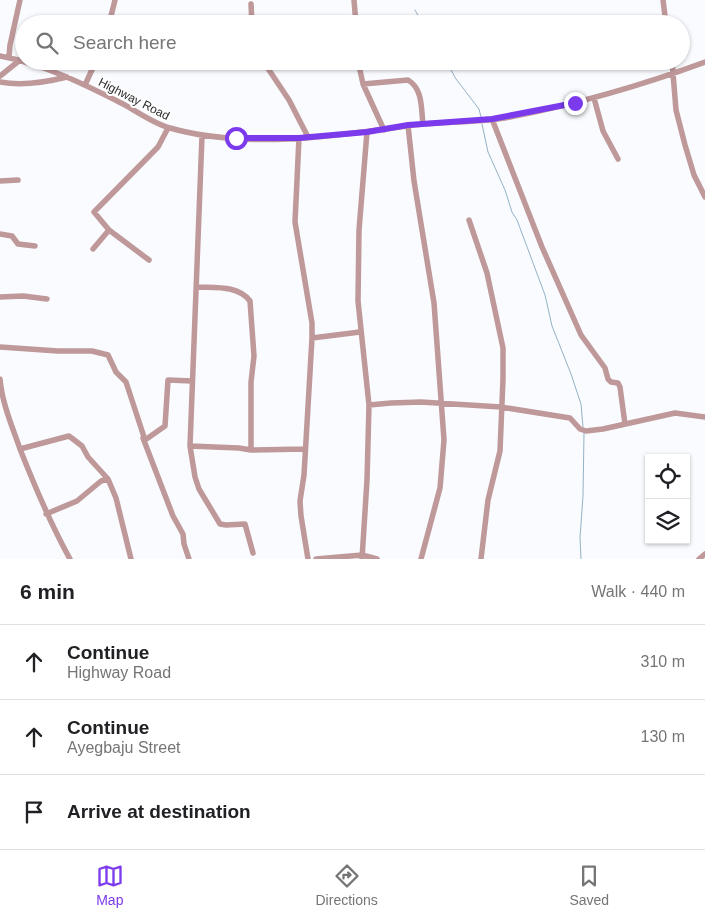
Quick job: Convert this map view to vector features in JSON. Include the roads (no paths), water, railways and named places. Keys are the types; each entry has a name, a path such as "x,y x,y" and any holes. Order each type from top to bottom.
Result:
{"street":[{"path":"17,15 20,0"},
{"path":"112,15 116,0"},
{"path":"354,0 355,15"},
{"path":"663,0 665,15"},
{"path":"251,4 252,15"},
{"path":"9,57 15,22"},
{"name":"Highway Road","path":"0,56 15,59"},
{"name":"Highway Road","path":"690,68 705,62"},
{"path":"0,76 15,64"},
{"name":"Highway Road","path":"48,70 85,85 168,128 202,136 236,138 299,138 384,130 408,125 492,119 594,98 684,70"},
{"path":"85,85 92,70"},
{"path":"269,70 289,100 308,137"},
{"path":"360,70 362,84 384,130"},
{"path":"673,70 676,110 684,145 694,175 705,197"},
{"path":"0,82 52,81 67,77"},
{"path":"362,84 408,80 418,89 423,124"},
{"path":"594,98 603,130 618,159"},
{"path":"492,119 542,247 581,335 605,368 608,379 611,382 618,383 620,387 625,424"},
{"path":"408,125 414,182 434,303 444,440 440,488 422,559"},
{"path":"149,260 109,230 95,214 95,210 158,147 168,128"},
{"path":"362,557 369,406 358,301 359,230 367,132"},
{"path":"202,136 190,446 195,478 207,502 220,524 245,524 247,526 253,553"},
{"path":"299,138 295,222 312,323 304,475 300,501 308,559"},
{"path":"0,181 18,180"},
{"path":"469,220 487,273 503,348 500,451 488,500 481,559"},
{"path":"93,249 109,230"},
{"path":"0,234 12,236 18,244 35,246"},
{"path":"197,286 232,288 245,294 250,301 254,356 251,382 251,450"},
{"path":"0,297 23,296 47,299"},
{"path":"312,338 360,332"},
{"path":"0,347 100,352 108,355 116,372 126,382 145,440 166,426 168,380 192,381"},
{"path":"0,378 7,416 46,514 70,559"},
{"path":"123,379 138,427 168,504 183,534 189,559"},
{"path":"369,406 391,402 501,407 570,418 583,430 625,424 675,413 705,417"},
{"path":"20,449 69,436 73,437 108,479 116,498 131,559"},
{"path":"190,446 251,450 305,449"},
{"path":"46,514 77,502 101,481 108,479"},
{"path":"699,559 705,554"},
{"path":"316,559 362,557 378,559"}],"waterway":[{"path":"415,10 418,15"},
{"path":"451,70 479,109 481,117"},
{"path":"482,124 488,152 517,220 545,295 552,326 581,404 583,427"},
{"path":"581,559 584,433"}]}
